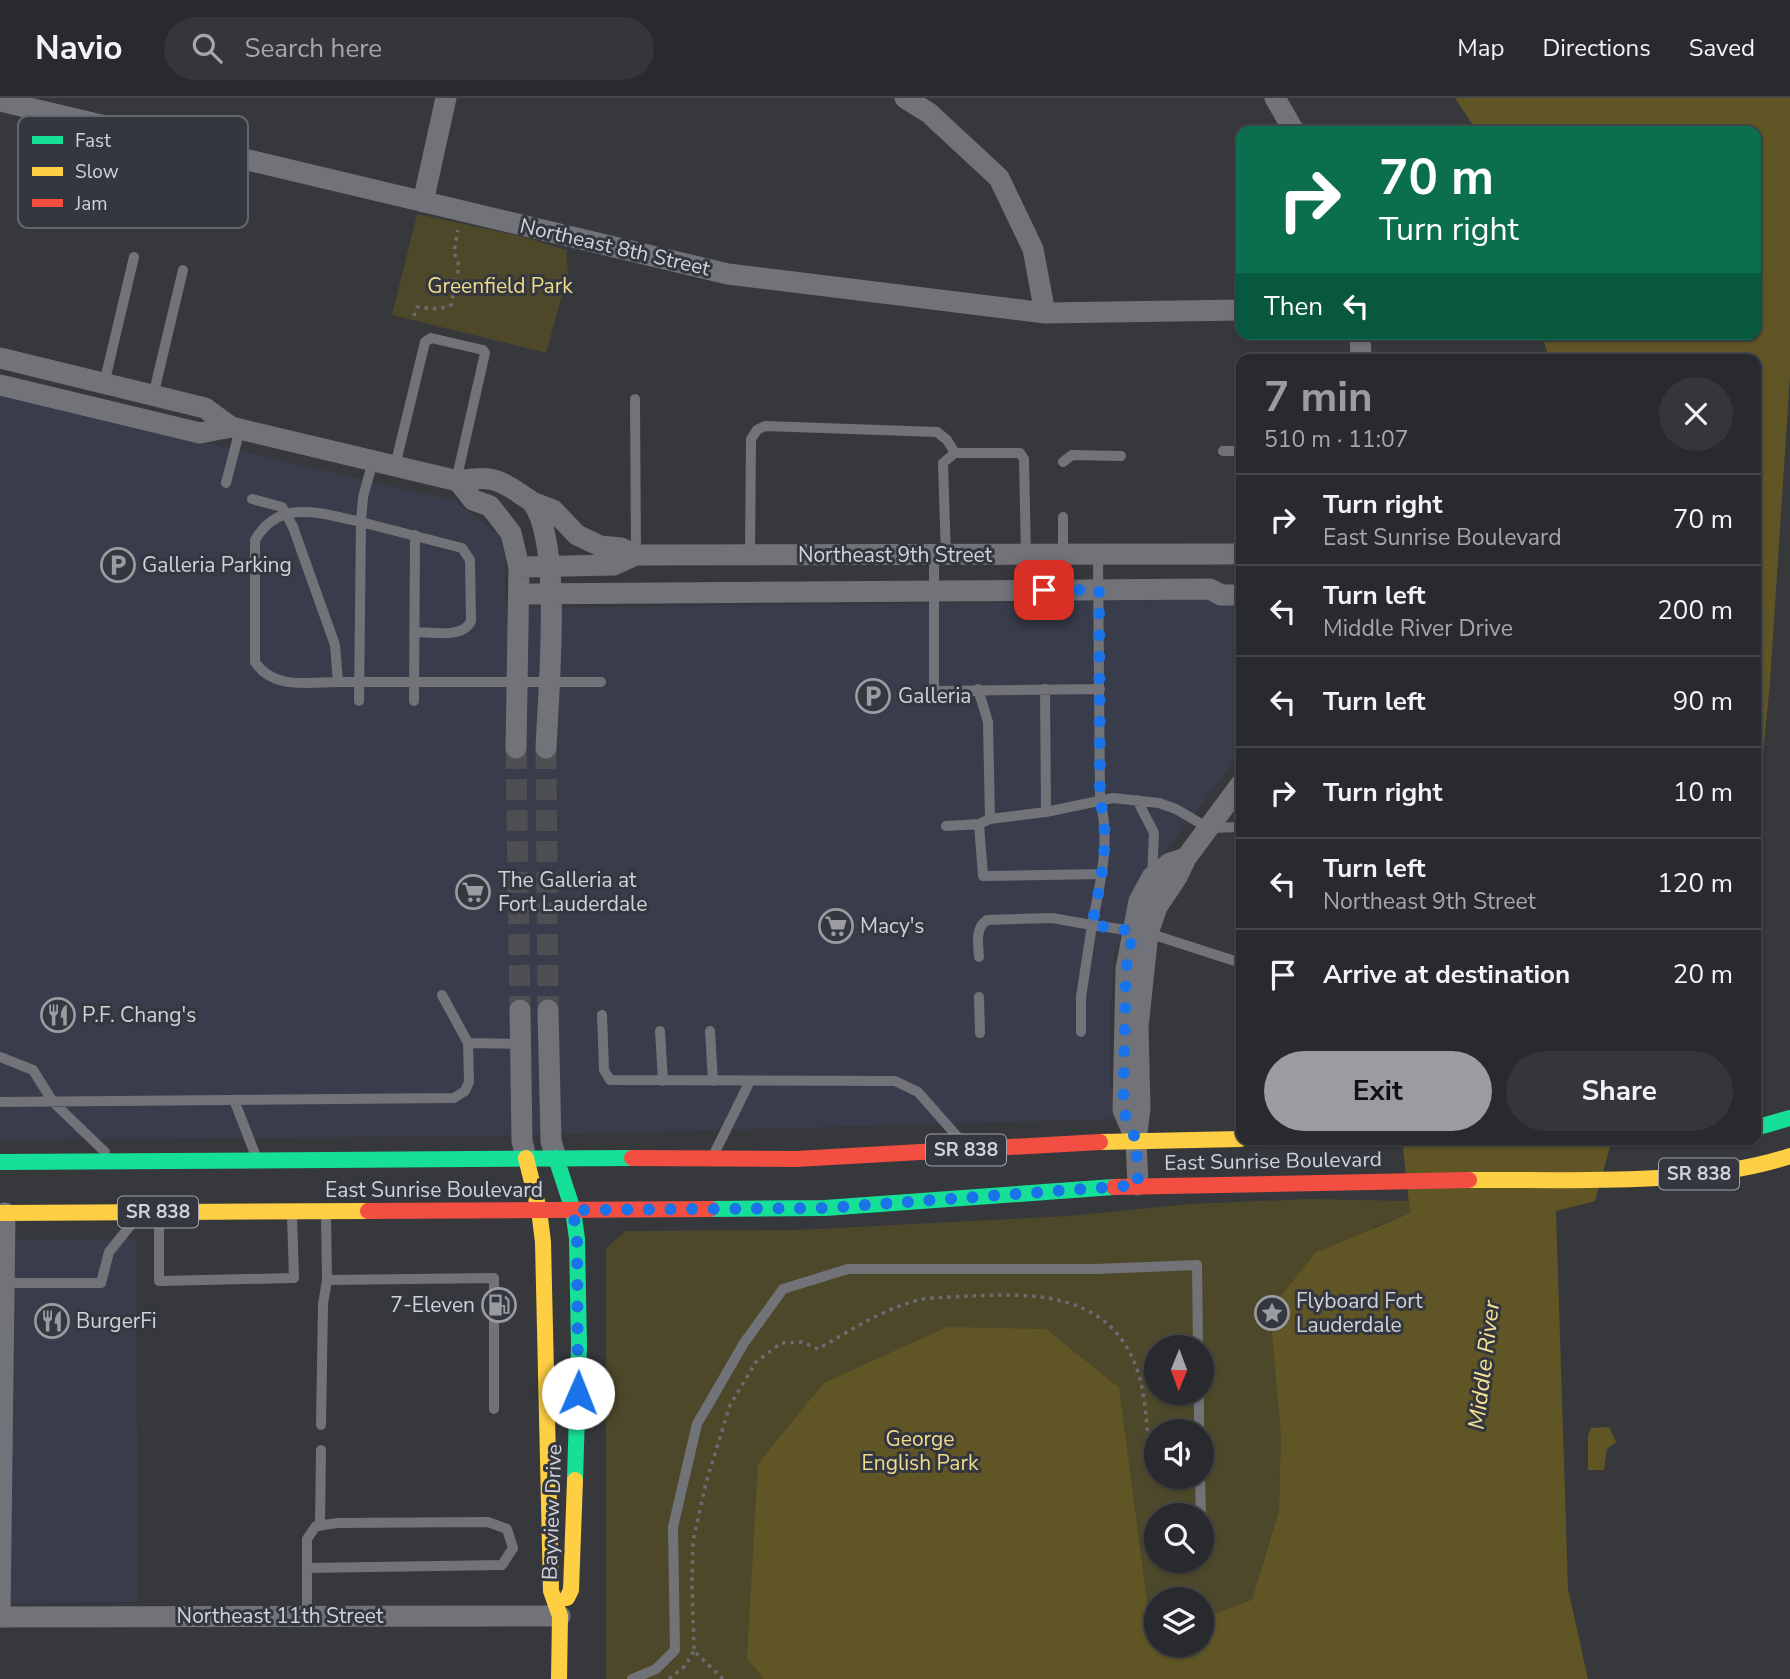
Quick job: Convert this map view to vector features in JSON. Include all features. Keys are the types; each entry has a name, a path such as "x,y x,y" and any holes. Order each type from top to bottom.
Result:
{"main road":[{"path":"1761,1126 1790,1118"},
{"name":"East Sunrise Boulevard","path":"0,1162 796,1159 1136,1140 1236,1139"},
{"name":"East Sunrise Boulevard","path":"6,1208 141,1212 291,1212 825,1208 1138,1185 1605,1179 1692,1175 1763,1165 1790,1156"},
{"name":"Bayview Drive","path":"526,1158 539,1210 543,1242 551,1591 560,1616"},
{"name":"Bayview Drive","path":"556,1158 573,1210 577,1239 578,1393 571,1590 560,1616 558,1679"},
{"path":"36,1178 67,1161"}],"street":[{"path":"423,202 446,98"},
{"path":"905,98 929,113 999,178 1033,249 1045,313"},
{"path":"1276,98 1291,126"},
{"name":"Northeast 8th Street","path":"0,101 63,116"},
{"name":"Northeast 8th Street","path":"248,160 728,274 1045,313 1236,310"},
{"path":"4,359 205,408 236,428 457,481 483,477 503,483 532,502 553,510 577,535 600,546 621,548 636,555"},
{"path":"0,386 200,432 236,428"},
{"path":"457,481 473,500 490,506 511,533 519,567 516,748"},
{"path":"532,502 542,523 551,566 547,748"},
{"name":"Northeast 9th Street","path":"519,567 614,565 636,555 1236,554"},
{"name":"Northeast 9th Street","path":"1210,589 1222,581 1236,580"},
{"name":"Northeast 9th Street","path":"519,594 1210,589 1221,595 1236,595"},
{"path":"1138,1185 1136,1140 1123,1110 1126,969 1141,932 1177,877 1185,858 1236,791"},
{"path":"1141,932 1139,901 1152,877 1170,863 1185,858"},
{"path":"520,1010 522,1141 526,1158"},
{"path":"548,1010 551,1132 556,1158"},
{"path":"0,1617 6,1208"},
{"name":"Northeast 11th Street","path":"0,1617 560,1616"}],"lane":[{"path":"104,384 134,257"},
{"path":"153,396 183,270"},
{"path":"395,466 425,341 431,338 485,353 457,481"},
{"path":"0,386 4,359"},
{"path":"635,398 636,555"},
{"path":"750,555 751,439 757,430 765,426 937,432 947,440 955,453"},
{"path":"226,483 236,428"},
{"path":"1223,451 1236,451"},
{"path":"1026,555 1026,467 1020,453 955,453 947,457 943,463 940,556 934,591 934,691 1100,689"},
{"path":"1063,462 1072,456 1121,456"},
{"path":"359,701 361,522 363,497 373,461"},
{"path":"252,499 282,507 293,527 335,645 338,682"},
{"path":"414,632 461,632 468,628 471,621 470,560 462,548 361,522 297,510 267,523 255,540 254,662 262,673 274,680 601,682"},
{"path":"1063,517 1063,555"},
{"path":"414,701 415,535"},
{"path":"1081,1032 1082,997 1102,874 1104,815 1100,801 1098,555"},
{"path":"978,689 988,722 990,819"},
{"path":"1045,689 1046,812"},
{"path":"946,825 979,824 990,819 1046,812 1113,798 1159,803 1176,809 1208,828 1236,827"},
{"path":"1137,800 1154,833 1152,877"},
{"path":"979,824 983,876 1102,874"},
{"path":"979,957 978,931 983,922 1052,918 1141,932 1236,961"},
{"path":"0,1102 454,1098 465,1091 469,1082 468,1043 442,995"},
{"path":"979,997 980,1033"},
{"path":"602,1015 604,1070 610,1080 895,1081 919,1091 969,1150"},
{"path":"660,1031 663,1082"},
{"path":"710,1031 713,1082"},
{"path":"468,1043 521,1044"},
{"path":"0,1057 33,1070 53,1102 114,1161"},
{"path":"712,1158 750,1081"},
{"path":"234,1100 258,1160"},
{"path":"321,1424 323,1304 327,1280 326,1211"},
{"path":"4,1283 101,1283 109,1252 141,1212"},
{"path":"159,1212 159,1282 294,1278 291,1212"},
{"path":"632,1679 656,1669 675,1650 673,1527 697,1424 744,1343 783,1289 848,1269 1096,1269 1197,1265 1198,1335"},
{"path":"327,1280 494,1278 494,1409"},
{"path":"320,1526 321,1450"},
{"path":"307,1568 502,1565 513,1548 506,1529 488,1522 338,1523 316,1527 307,1539 307,1568 307,1616"}],"path":[{"path":"414,316 417,307 439,309 452,305 459,266 454,252 456,236 464,212"},
{"path":"668,1679 685,1666 694,1651 693,1541 706,1483 730,1405 756,1362 780,1343 802,1342 818,1349 884,1312 923,1300 1033,1294 1065,1301 1095,1315 1117,1333 1132,1355 1144,1399 1146,1419"},
{"path":"694,1651 723,1679"}],"shaded area":[{"path":"0,395 455,501 504,539 506,608 1213,600 1236,603 1236,759 1144,880 1114,954 1109,1044 1113,1119 502,1136 0,1140"},
{"path":"0,1239 136,1239 138,1602 0,1603"}],"green space":[{"name":"Greenfield Park","path":"417,214 524,237 566,250 568,274 546,353 392,315"},
{"name":"George English Park","path":"1309,1199 1409,1201 1410,1213 1374,1227 1281,1434 1279,1512 1302,1679 606,1679 606,1248 626,1231 798,1230 1068,1216 1190,1204"}],"water":[{"path":"1455,98 1790,98 1790,375 1770,682 1761,775 1761,354 1548,354 1544,340 1761,340 1761,126 1474,126"},
{"name":"Middle River","path":"1403,1145 1610,1145 1595,1201 1556,1211 1568,1589 1588,1679 764,1679 747,1658 758,1464 824,1383 947,1327 1046,1329 1119,1388 1145,1587 1144,1657 1214,1657 1214,1614 1252,1600 1279,1512 1281,1433 1270,1310 1315,1253 1410,1213"},
{"path":"1609,1427 1616,1442 1607,1449 1604,1470 1588,1470 1588,1435 1591,1428"}],"tunnel":[{"path":"516,748 520,1010"},
{"path":"546,748 548,1010"}],"traffic: fast":[{"path":"1761,1126 1790,1118"},
{"path":"556,1158 573,1210 577,1239 579,1346 575,1480"},
{"path":"0,1162 632,1158"},
{"path":"711,1209 825,1208 1114,1187"}],"traffic: slow":[{"path":"1100,1142 1236,1139"},
{"path":"1469,1180 1673,1177 1714,1173 1790,1156"},
{"path":"526,1158 539,1210 543,1242 551,1591 560,1616 559,1679"},
{"path":"0,1213 368,1211"},
{"path":"567,1598 571,1590 575,1480"}],"traffic: jam":[{"path":"632,1158 796,1159 1100,1142"},
{"path":"1114,1187 1469,1180"},
{"path":"368,1211 711,1209"}],"place":[{"name":"Galleria Parking","path":"118,565"},
{"name":"Galleria","path":"873,696"},
{"name":"The Galleria at Fort Lauderdale","path":"473,892"},
{"name":"Macy's","path":"836,926"},
{"name":"P.F. Chang's","path":"58,1015"},
{"name":"7-Eleven","path":"499,1305"},
{"name":"Flyboard Fort Lauderdale","path":"1272,1313"},
{"name":"BurgerFi","path":"52,1321"}],"route":[{"path":"578,1393 577,1239 573,1210 825,1208 1138,1185 1136,1140 1123,1110 1126,969 1133,931 1092,925 1102,874 1104,815 1100,801 1099,590 1044,590"}]}
